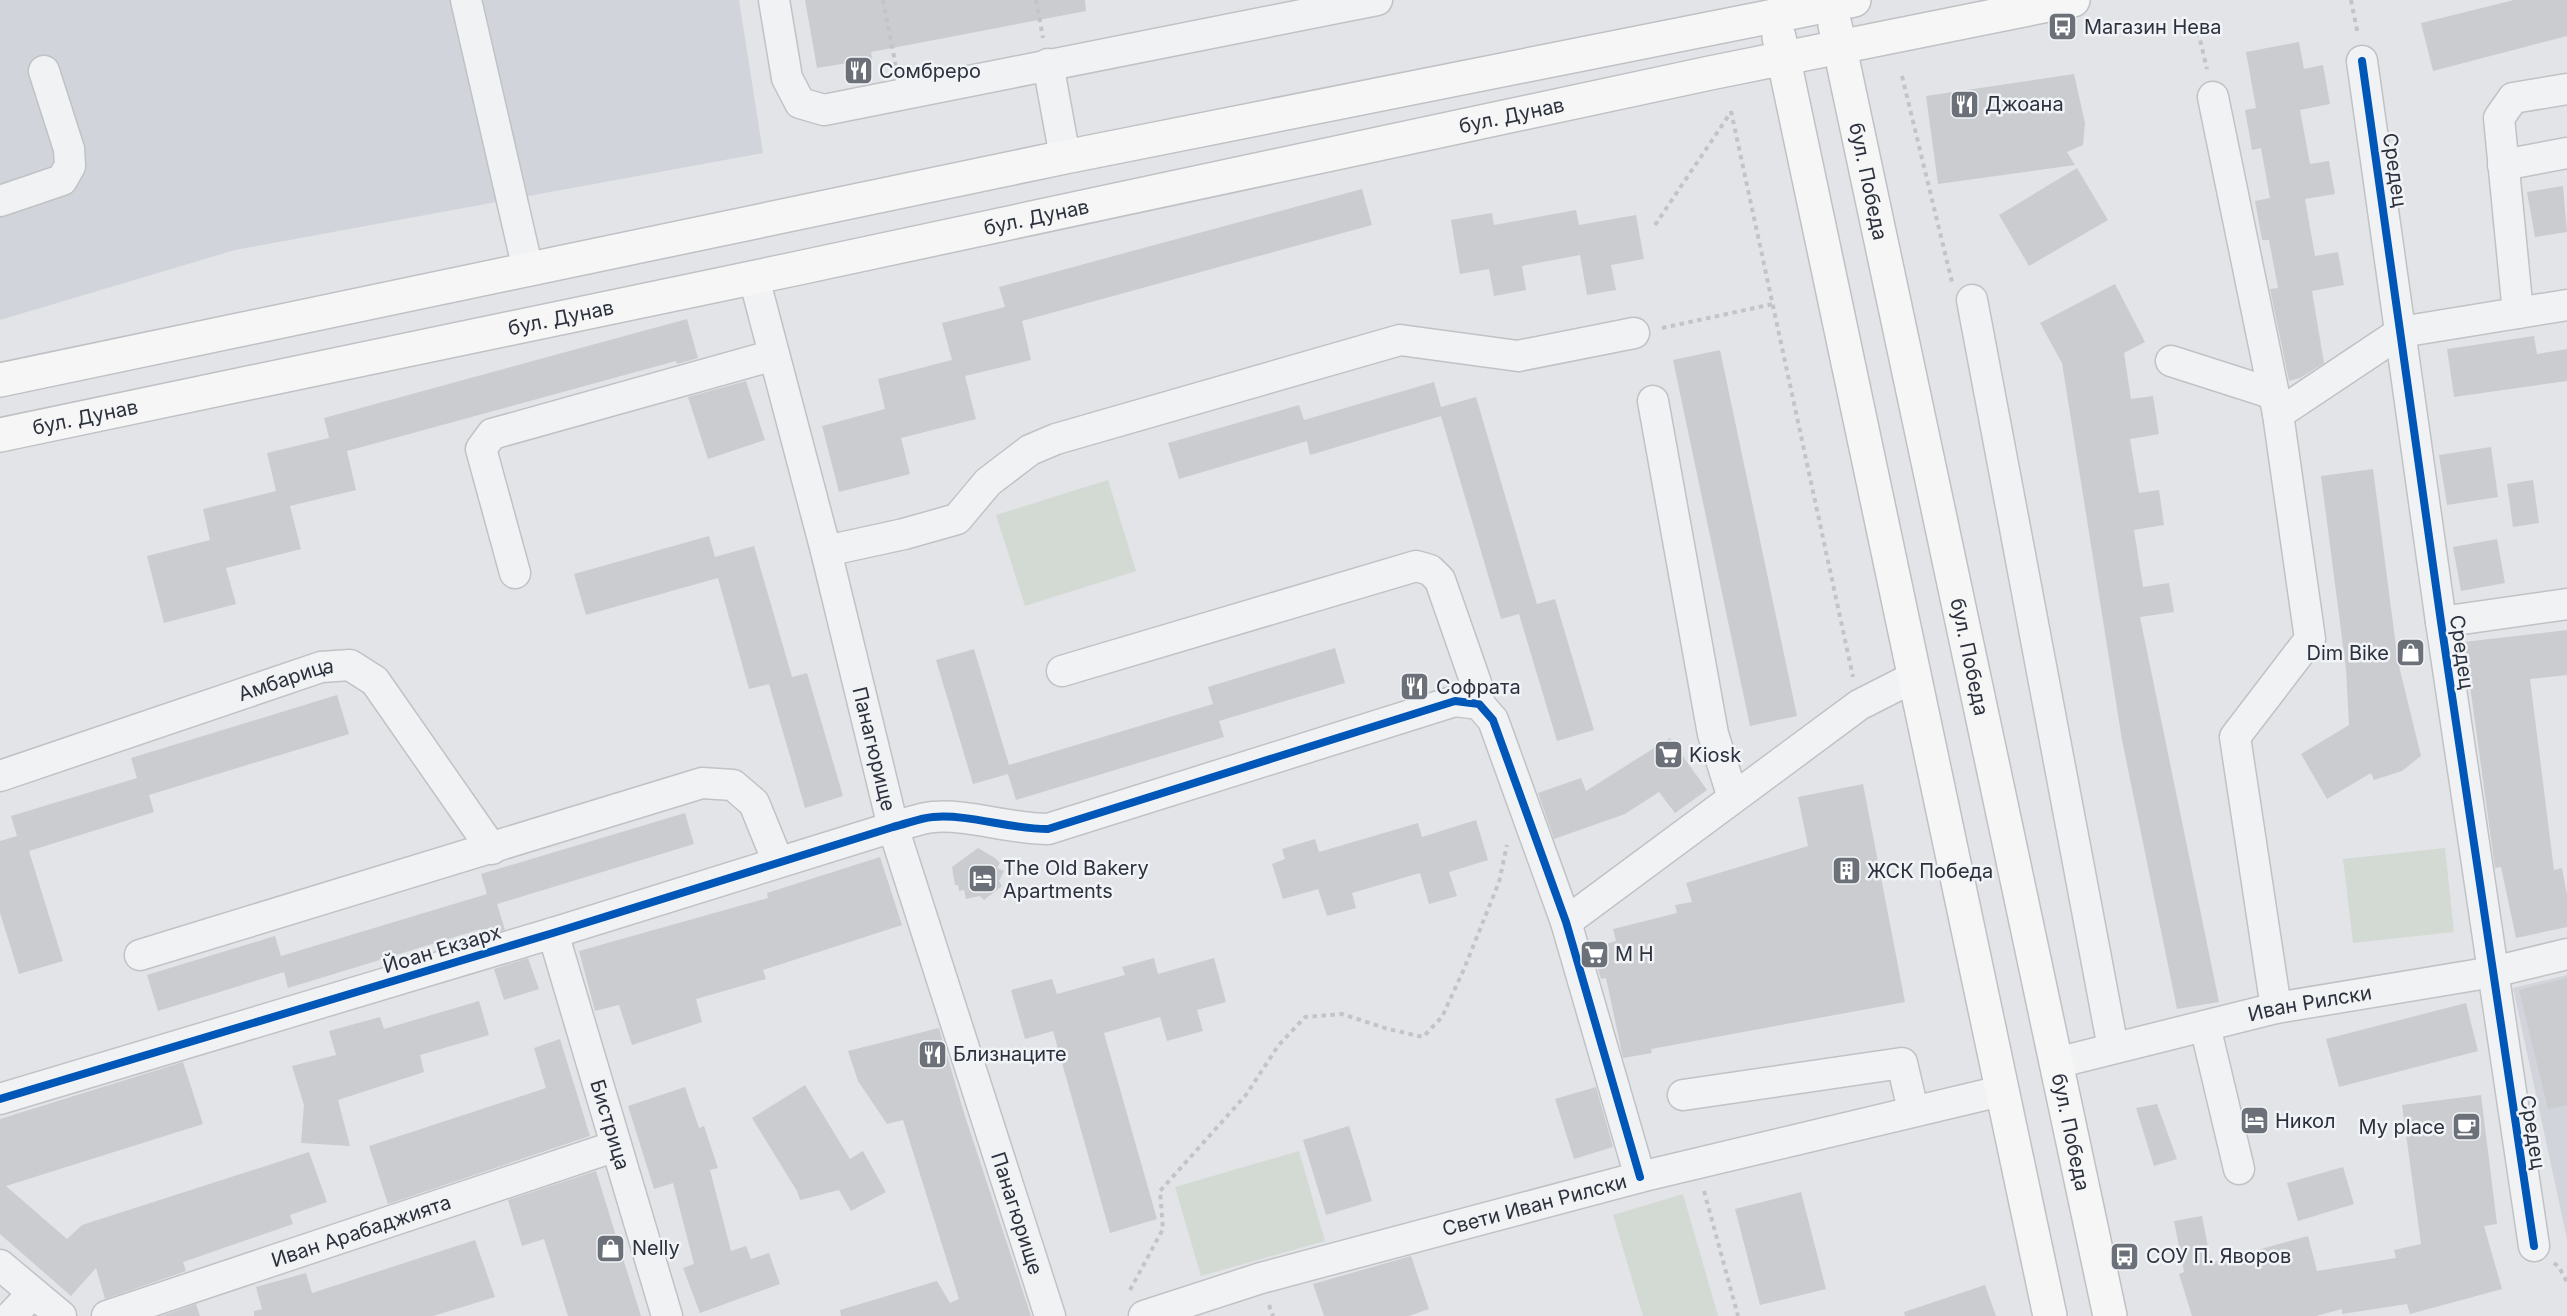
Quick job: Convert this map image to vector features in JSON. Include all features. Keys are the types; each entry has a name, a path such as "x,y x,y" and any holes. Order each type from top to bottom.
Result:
{"main road":[{"name":"бул. Дунав","path":"0,435 754,278 1782,59 2073,0"},
{"name":"бул. Победа","path":"1838,2 1840,47 2110,1316"},
{"path":"0,380 1775,8 1838,2"},
{"path":"1775,8 1782,59 2050,1316"}],"street":[{"path":"774,0 787,78 800,103 824,110 1377,0"},
{"path":"471,1 528,270"},
{"name":"Средец","path":"2362,61 2441,622 2534,1246"},
{"path":"1048,64 1065,157"},
{"path":"0,201 62,180 70,166 69,149 44,70"},
{"path":"2518,313 2499,118 2513,98 2567,89"},
{"path":"2213,97 2276,404 2310,639 2235,737 2276,1008"},
{"path":"2504,165 2567,153"},
{"name":"Панагюрище","path":"754,278 826,551 892,828 1050,1316"},
{"path":"1972,300 2113,1048"},
{"path":"2276,404 2401,332 2567,305"},
{"path":"826,551 904,534 957,519 988,482 1030,450 1056,439 1400,340 1518,356 1634,333"},
{"path":"516,573 481,449 492,434 774,355"},
{"path":"2171,361 2276,404"},
{"path":"1653,401 1713,734 1733,798"},
{"path":"1062,671 1416,566 1430,570 1440,580 1477,686 1479,704 1493,720 1566,922 1640,1177"},
{"path":"2441,622 2567,604"},
{"name":"Амбарица","path":"0,776 321,667 350,665 375,681 492,849"},
{"path":"1566,922 1859,705 1914,677"},
{"name":"Йоан Екзарх","path":"0,1099 892,828 941,817 960,818 1021,829 1048,829 1455,701 1479,704"},
{"path":"140,955 702,783 733,785 754,803 778,862"},
{"name":"Бистрица","path":"552,933 668,1316"},
{"name":"Иван Рилски","path":"2056,1063 2276,1008 2493,972 2567,954"},
{"path":"2205,1026 2239,1169"},
{"path":"1683,1095 1902,1063 1912,1110"},
{"name":"Свети Иван Рилски","path":"1135,1307 1261,1278 1640,1177 1912,1110 2001,1091"},
{"name":"Иван Арабаджията","path":"107,1316 616,1146"},
{"path":"0,1266 62,1316"},
{"path":"11,1316 33,1293"}],"path":[{"path":"883,0 902,94"},
{"path":"1036,0 1048,64"},
{"path":"2351,0 2362,61"},
{"path":"2196,23 2213,97"},
{"path":"1902,76 1949,274 1955,290 1972,300"},
{"path":"1655,225 1731,111 1859,705"},
{"path":"1634,333 1773,304"},
{"path":"1135,1307 1163,1229 1160,1191 1246,1095 1278,1046 1305,1017 1342,1014 1388,1029 1423,1037 1442,1017 1499,882 1509,837"},
{"path":"1696,1164 1738,1316"}],"shaded area":[{"path":"0,0 739,0 763,153 235,250 0,320"},
{"path":"1108,480 1136,571 1025,606 996,515"},
{"path":"2445,848 2454,932 2353,943 2343,859"},
{"path":"2567,975 2567,1239 2513,988"},
{"path":"1299,1151 1325,1241 1201,1276 1175,1187"},
{"path":"1683,1194 1718,1316 1643,1316 1613,1215"}],"building":[{"path":"805,0 1085,0 1086,11 871,52 872,59 817,68"},
{"path":"2514,0 2567,0 2567,36 2433,71 2421,23"},
{"path":"2299,42 2304,69 2323,65 2330,104 2300,110 2310,164 2329,161 2335,194 2305,199 2315,256 2338,252 2344,285 2312,291 2324,363 2300,378 2289,381 2270,289 2278,288 2269,240 2262,240 2255,201 2270,198 2261,148 2252,150 2245,110 2256,108 2246,52"},
{"path":"2074,74 2085,123 2083,145 2067,152 2075,165 1938,184 1926,96"},
{"path":"2077,168 2108,220 2029,266 1999,215"},
{"path":"2563,186 2567,232 2535,237 2527,192"},
{"path":"1362,189 1372,225 1022,321 1031,360 965,376 976,419 901,438 910,474 839,492 822,426 885,409 878,379 952,360 942,323 1005,307 999,287"},
{"path":"1576,210 1579,225 1636,215 1644,259 1611,265 1616,290 1587,295 1580,255 1522,266 1526,290 1494,296 1489,269 1460,274 1451,220 1492,213 1494,225"},
{"path":"2115,284 2145,342 2124,353 2131,399 2153,396 2159,434 2130,439 2139,493 2159,490 2164,525 2134,530 2143,587 2169,583 2174,612 2140,617 2219,1002 2177,1009 2122,740 2062,363 2040,323"},
{"path":"687,319 698,358 677,364 676,361 347,451 356,490 290,506 301,549 226,568 236,604 164,623 147,556 210,540 203,509 276,491 267,453 329,438 324,418"},
{"path":"2534,336 2537,354 2567,349 2567,381 2454,397 2447,349"},
{"path":"1720,350 1797,716 1750,726 1673,360"},
{"path":"746,381 765,440 708,459 688,397"},
{"path":"1434,382 1441,407 1476,397 1537,604 1555,599 1594,730 1557,741 1519,614 1501,619 1441,416 1310,455 1307,441 1179,479 1168,443 1299,405 1304,420"},
{"path":"2491,447 2498,497 2447,505 2439,455"},
{"path":"2373,469 2398,662 2421,756 2402,771 2374,780 2371,773 2327,799 2301,754 2349,725 2346,669 2321,476"},
{"path":"2533,480 2539,523 2513,527 2507,484"},
{"path":"709,536 715,557 754,546 792,677 807,673 843,796 805,808 769,684 749,689 718,578 586,615 574,574"},
{"path":"2497,539 2505,583 2461,591 2453,547"},
{"path":"2567,630 2567,675 2530,679 2554,870 2562,868 2567,895 2567,927 2516,938 2501,867 2495,868 2464,642"},
{"path":"1335,648 1345,683 1219,721 1224,737 1016,800 1008,774 973,784 936,660 974,649 1009,765 1213,704 1208,687"},
{"path":"337,695 349,734 149,795 154,812 29,851 63,961 19,974 0,913 0,841 17,836 11,816 137,778 131,758"},
{"path":"1670,738 1707,790 1675,813 1659,792 1625,814 1554,839 1538,793 1581,778 1586,791"},
{"path":"1863,784 1905,1002 1651,1049 1652,1053 1623,1058 1606,978 1601,979 1592,948 1616,941 1613,929 1677,913 1675,905 1692,902 1686,883 1808,846 1798,797"},
{"path":"685,813 694,844 497,904 505,930 483,936 481,929 288,988 284,972 158,1011 147,975 275,936 281,956 487,894 481,874"},
{"path":"1476,820 1488,860 1449,872 1457,896 1429,904 1420,873 1352,893 1356,908 1327,916 1318,889 1283,899 1272,864 1285,859 1282,849 1315,839 1319,852 1418,823 1422,837"},
{"path":"978,848 1000,863 997,868 1004,871 999,881 1002,886 984,900 980,896 966,899 964,890 959,891 958,885 955,885 952,867"},
{"path":"880,857 902,925 763,970 766,979 696,999 702,1022 632,1045 619,1005 595,1011 579,951 768,898 767,893"},
{"path":"528,958 539,989 504,1000 494,969"},
{"path":"1154,958 1158,974 1214,958 1226,1002 1197,1010 1203,1031 1167,1041 1160,1017 1104,1033 1157,1219 1110,1233 1053,1031 1025,1039 1011,990 1052,979 1057,994 1125,975 1122,967"},
{"path":"2567,978 2567,1105 2548,1109 2519,990"},
{"path":"479,1001 489,1035 420,1055 424,1072 338,1100 350,1146 301,1143 304,1105 292,1066 336,1055 329,1031 380,1017 384,1029"},
{"path":"2466,1003 2478,1051 2339,1087 2326,1039"},
{"path":"939,1028 964,1113 1031,1316 841,1316 840,1310 937,1281 950,1303 959,1299 903,1120 887,1124 858,1081 848,1051"},
{"path":"560,1039 590,1136 388,1204 369,1146 546,1088 534,1048"},
{"path":"183,1062 203,1124 6,1186 67,1239 82,1225 309,1152 327,1202 290,1215 293,1224 183,1262 186,1271 105,1299 96,1268 71,1296 0,1234 0,1119"},
{"path":"805,1085 850,1159 863,1151 886,1192 851,1211 839,1190 800,1200 797,1191 752,1118"},
{"path":"685,1087 699,1128 704,1126 718,1168 710,1170 731,1251 746,1246 751,1259 769,1253 780,1284 700,1313 683,1268 694,1264 673,1183 654,1189 628,1106"},
{"path":"1596,1087 1613,1147 1574,1159 1555,1099"},
{"path":"2481,1095 2497,1224 2484,1226 2502,1289 2410,1314 2407,1304 2342,1314 2342,1309 2316,1316 2192,1316 2179,1274 2184,1272 2174,1221 2202,1216 2211,1263 2308,1236 2317,1271 2396,1258 2394,1250 2421,1244 2402,1105"},
{"path":"2157,1104 2177,1159 2154,1166 2136,1108"},
{"path":"1349,1126 1372,1201 1326,1215 1303,1140"},
{"path":"2343,1167 2354,1204 2298,1221 2287,1183"},
{"path":"596,1171 641,1316 568,1316 544,1239 522,1246 508,1200"},
{"path":"1801,1192 1826,1289 1760,1305 1735,1209"},
{"path":"475,1240 495,1297 433,1316 254,1316 254,1311 262,1309 256,1287 306,1273 312,1293"},
{"path":"1411,1256 1429,1309 1409,1316 1324,1316 1313,1284"},
{"path":"1985,1285 1996,1316 1905,1316 1904,1312"},
{"path":"196,1304 200,1316 161,1316"}],"cycle path":[{"path":"2362,61 2441,622 2534,1246"},
{"path":"0,1099 553,933 918,820 947,817 1048,829 1455,701 1479,704 1493,720 1566,922 1640,1177"}],"place":[{"name":"Магазин Нева","path":"2063,27"},
{"name":"Сомбреро","path":"858,71"},
{"name":"Джоана","path":"1964,104"},
{"name":"Dim Bike","path":"2410,653"},
{"name":"Софрата","path":"1415,687"},
{"name":"Kiosk","path":"1668,755"},
{"name":"ЖСК Победа","path":"1846,871"},
{"name":"The Old Bakery Apartments","path":"982,879"},
{"name":"М Н","path":"1594,954"},
{"name":"Близнаците","path":"932,1054"},
{"name":"Никол","path":"2254,1121"},
{"name":"My place","path":"2466,1127"},
{"name":"Nelly","path":"611,1248"},
{"name":"СОУ П. Яворов","path":"2125,1256"}]}
